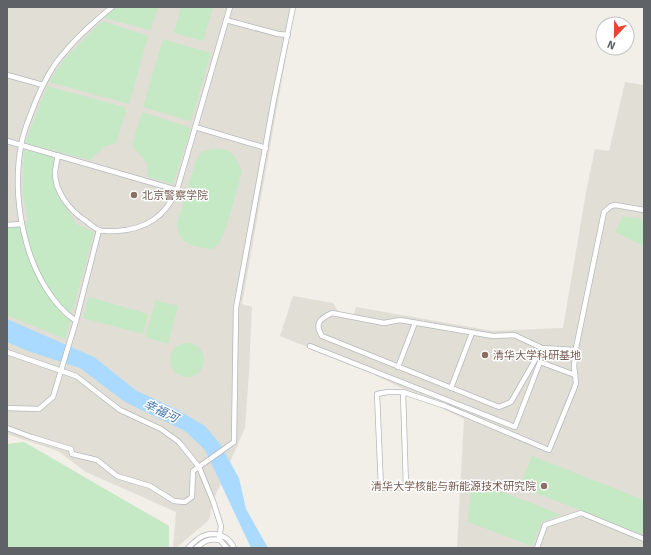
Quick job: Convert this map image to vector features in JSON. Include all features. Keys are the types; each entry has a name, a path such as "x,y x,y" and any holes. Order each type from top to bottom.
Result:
{"street":[{"path":"101,16 104,7"},
{"path":"76,320 70,317 57,304 32,262 22,224 18,175 21,145 42,85 63,54 112,7"},
{"path":"58,156 55,172 59,189 68,205 78,216 99,230 124,231 134,229 149,223 162,214 173,199 177,190 230,7"},
{"path":"7,428 71,449 72,454 98,460 117,476 150,486 174,501 185,502 192,497 193,472 234,442 236,308 293,7"},
{"path":"226,20 278,34 288,35"},
{"path":"7,75 42,85"},
{"path":"195,127 266,148"},
{"path":"7,141 177,190"},
{"path":"403,392 406,487 381,488 377,394 403,392 445,406 549,450 574,389 576,348 604,212 610,206 615,205 644,210"},
{"path":"7,225 22,224"},
{"path":"7,408 39,410 52,397 76,320 99,230"},
{"path":"542,348 511,402 499,407 322,336 317,329 317,324 332,313 384,323 400,320 493,336 514,335 542,348 570,351 576,348"},
{"path":"398,367 415,323"},
{"path":"451,388 472,333"},
{"path":"310,346 515,427 540,362 575,375"},
{"path":"7,352 61,368 76,376 120,410 161,429 179,442 201,466 221,526 219,537 227,548"},
{"path":"537,548 545,526 580,513 644,539"},
{"path":"188,548 202,536 212,534 228,539 234,548"},
{"path":"196,548 206,540 219,537"}],"shaded area":[{"name":"北京警察学院","path":"7,7 295,7 242,304 252,307 245,428 213,501 209,520 176,548 173,548 176,512 86,472 58,451 7,434"},
{"name":"清华大学科研基地","path":"625,82 644,85 644,548 457,548 464,419 371,373 280,336 293,296 333,303 340,314 354,314 356,307 493,331 563,328 586,192 595,149 609,151"}],"green space":[{"path":"108,7 158,7 150,30 105,18"},
{"path":"181,7 213,7 203,41 174,33"},
{"path":"102,21 148,36 129,104 49,82 65,58"},
{"path":"163,39 211,53 191,121 143,107"},
{"path":"47,86 127,108 116,143 104,147 90,160 25,143"},
{"path":"142,112 191,128 173,184 148,177 147,163 132,145"},
{"path":"213,149 225,150 232,154 238,162 242,172 226,228 219,244 212,249 199,247 188,243 180,236 177,224 196,160 202,152"},
{"path":"24,150 53,156 55,188 76,224 94,232 65,339 7,315 7,229 28,221 23,195"},
{"path":"623,216 644,220 644,246 615,232"},
{"path":"89,297 148,314 143,334 83,318"},
{"path":"156,300 178,306 168,344 145,337"},
{"path":"184,343 190,343 199,348 203,354 203,366 199,372 190,377 184,377 175,372 170,363 170,357 175,348"},
{"path":"24,442 169,526 169,548 7,548 7,444"},
{"path":"532,456 644,500 644,535 520,487"},
{"path":"471,480 562,515 542,522 532,546 468,522"}],"water":[{"name":"幸福河","path":"7,319 94,357 137,391 178,410 205,426 220,444 239,478 246,509 268,548 251,548 205,450 185,431 125,402 80,368 28,351 7,342"}],"place":[{"name":"北京警察学院","path":"134,195"},
{"name":"清华大学科研基地","path":"485,355"},
{"name":"清华大学核能与新能源技术研究院","path":"544,486"}]}
